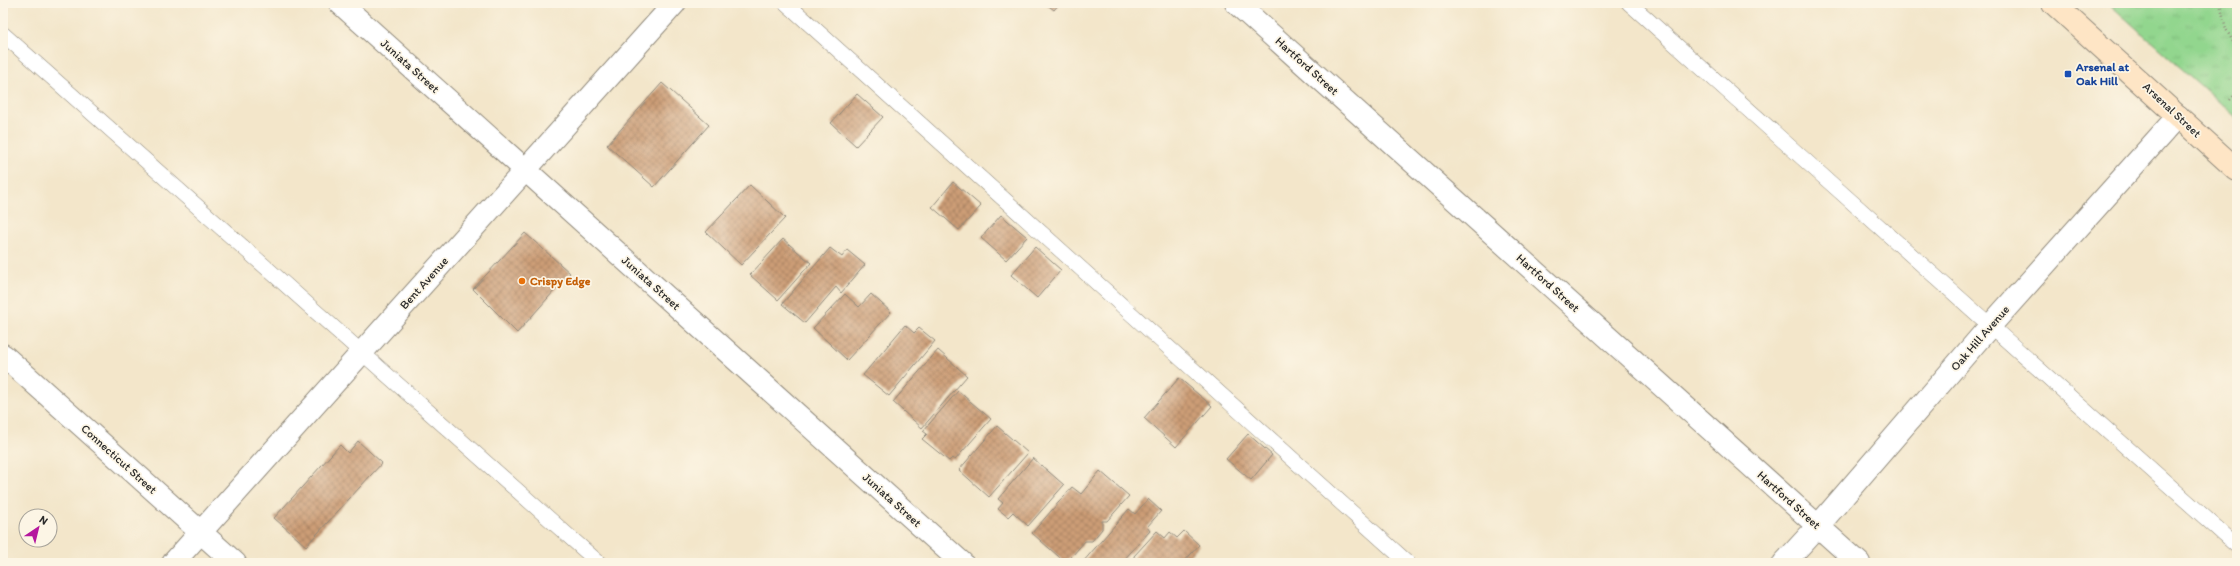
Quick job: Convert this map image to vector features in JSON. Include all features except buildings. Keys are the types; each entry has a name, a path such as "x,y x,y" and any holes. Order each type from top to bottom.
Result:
{"main road":[{"name":"Arsenal Street","path":"2053,3 2237,170"}],"street":[{"name":"Juniata Street","path":"340,3 962,563"},
{"name":"Bent Avenue","path":"173,563 676,3"},
{"name":"Hartford Street","path":"1236,3 1859,563"},
{"name":"Oak Hill Avenue","path":"1784,563 1818,526 1990,326 2178,116"},
{"name":"Connecticut Street","path":"3,355 235,563"}],"lane":[{"path":"786,3 1408,563"},
{"path":"1629,3 2237,546"},
{"path":"3,34 363,351 599,563"}],"path":[{"path":"2220,3 2226,29 2237,49"},
{"path":"2230,100 2237,92"}],"green space":[{"path":"2108,3 2237,3 2237,118"}],"place":[{"name":"Arsenal at Oak Hill","path":"2068,74"},
{"name":"Crispy Edge","path":"522,281"}]}
